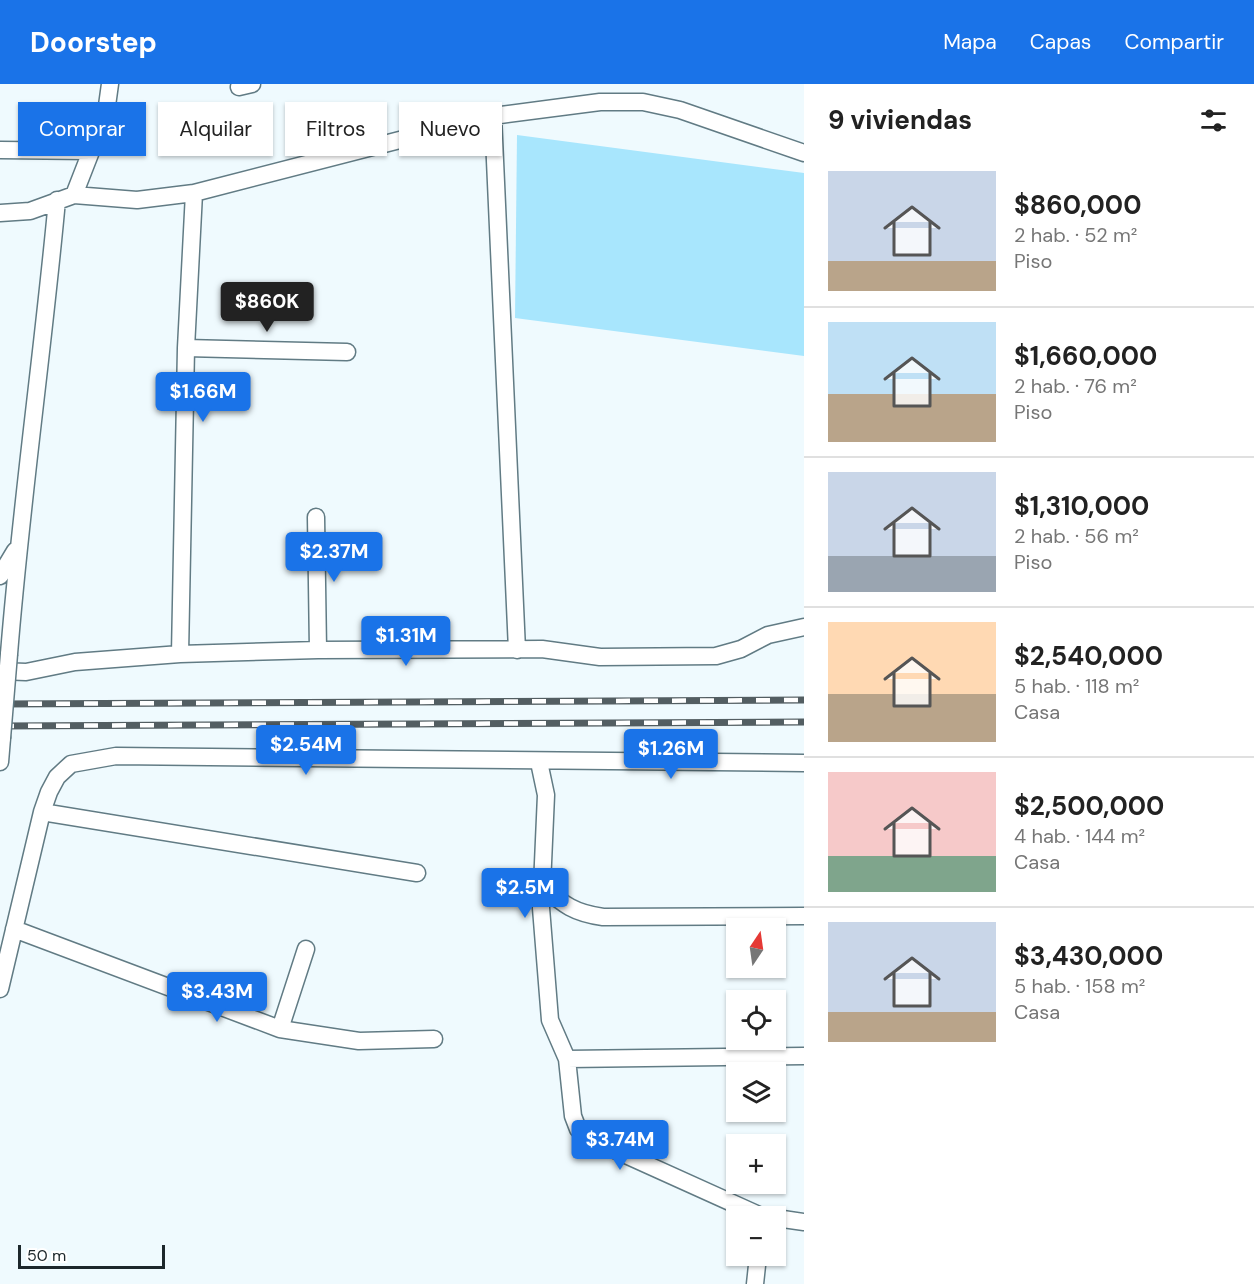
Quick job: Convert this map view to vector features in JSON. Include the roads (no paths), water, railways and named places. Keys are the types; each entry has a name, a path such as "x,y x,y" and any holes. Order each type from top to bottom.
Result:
{"street":[{"path":"108,102 110,84"},
{"path":"502,115 600,102 643,102 680,110 804,153"},
{"path":"0,213 30,211 74,195 137,200 194,193 399,140"},
{"path":"0,150 18,150"},
{"path":"74,195 89,156"},
{"path":"495,156 518,650"},
{"path":"180,654 186,348 194,193"},
{"path":"0,762 17,548 46,324 57,200"},
{"path":"186,348 347,352"},
{"path":"316,517 318,650"},
{"path":"0,576 17,548"},
{"path":"0,671 26,672 75,662 180,654 318,650 542,649 600,657 716,656 741,649 768,635 804,627"},
{"path":"0,989 42,812 57,777 71,764 108,757 804,763"},
{"path":"539,762 546,795 541,908 550,1020 567,1059 573,1116 578,1130 586,1137 739,1206"},
{"path":"42,812 417,873"},
{"path":"542,886 561,903 580,914 603,917 804,916"},
{"path":"15,929 280,1029 359,1041 434,1039"},
{"path":"280,1029 306,949"},
{"path":"567,1059 804,1056"},
{"path":"786,1219 804,1222"},
{"path":"755,1284 757,1266"}],"railway":[{"path":"0,704 804,700"},
{"path":"0,726 804,722"}]}
